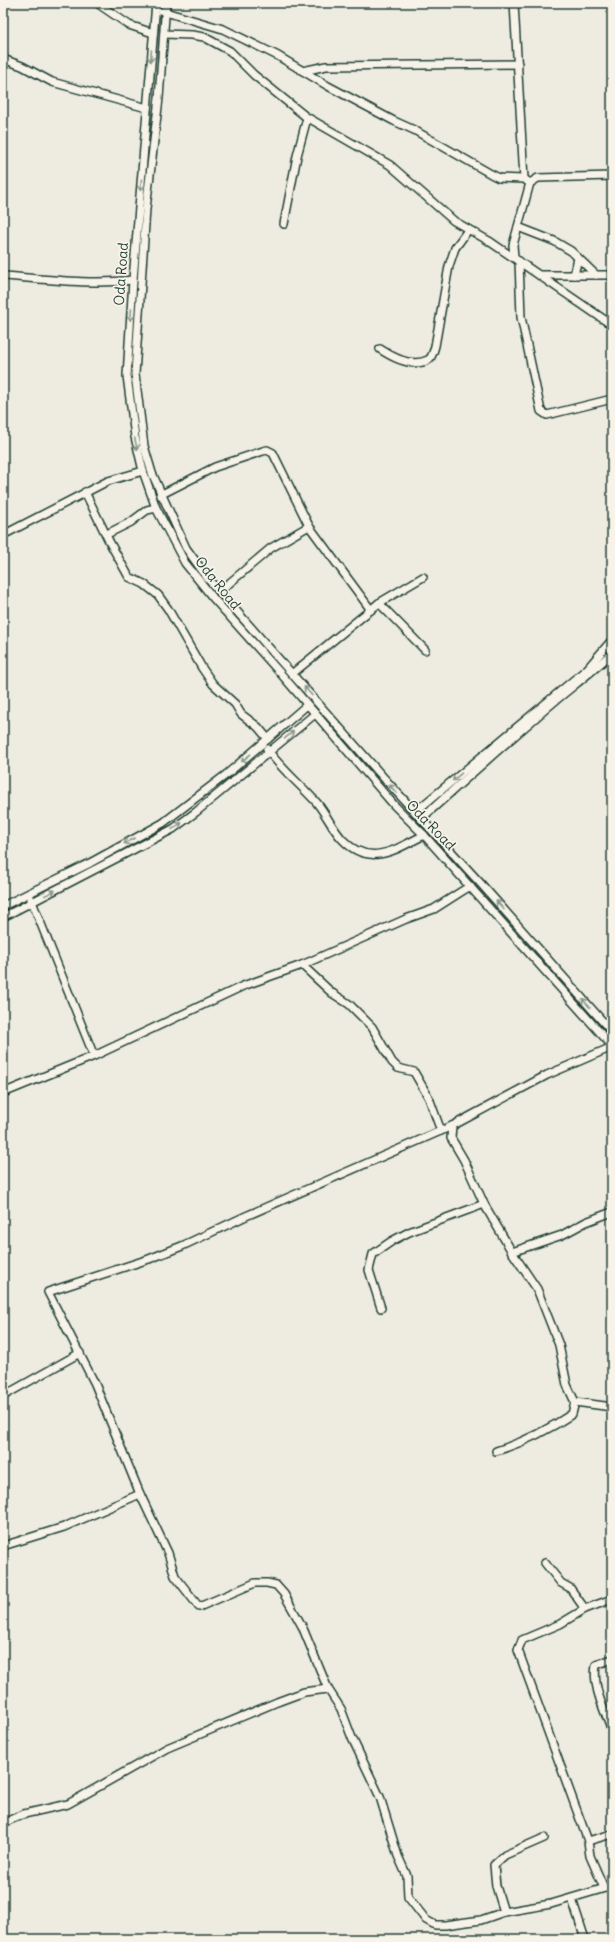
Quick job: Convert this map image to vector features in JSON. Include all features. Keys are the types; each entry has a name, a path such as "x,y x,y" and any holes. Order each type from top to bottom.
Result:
{"street":[{"path":"97,3 129,25 153,33"},
{"name":"Oda Road","path":"166,3 159,98 146,208 136,374 144,446 160,495 186,548 209,580 220,591 256,635 293,673 383,778 482,885 612,1032"},
{"path":"514,3 524,179"},
{"path":"156,7 223,29 303,71 387,118 420,133 499,178 524,179 530,183"},
{"name":"Oda Road","path":"156,7 133,280 127,376 135,437 143,471 156,508 185,563 214,600 375,784 424,835 612,1046"},
{"path":"164,34 204,37 230,51 254,75 307,118 390,165 454,221 500,247 612,325"},
{"path":"3,59 22,66 52,82 147,108"},
{"path":"303,71 326,66 518,64"},
{"path":"284,224 297,156 307,118"},
{"path":"612,176 538,178 530,183 513,245 517,259 521,317 540,411 547,415 612,398"},
{"path":"518,227 554,241 571,251 596,275"},
{"path":"380,349 398,360 418,362 428,360 430,358 435,346 449,266 455,248 468,230"},
{"path":"500,247 513,245"},
{"path":"574,275 578,258"},
{"path":"541,275 612,275"},
{"path":"3,276 104,282 133,280"},
{"path":"160,495 215,467 267,450 273,453 309,526 371,610"},
{"path":"3,535 108,481 143,471"},
{"path":"85,492 129,577 144,584 158,595 213,684 235,704 241,714 258,727 266,742 269,752 318,804 341,838 357,852 374,856 396,850 424,835"},
{"path":"106,534 133,522 147,510 156,508"},
{"path":"220,591 271,548 309,526"},
{"path":"293,673 379,603 423,577"},
{"path":"379,603 425,650"},
{"path":"415,812 568,688 612,640"},
{"path":"568,688 587,676 612,653"},
{"path":"3,906 157,826 227,774 266,742 307,705"},
{"path":"3,918 162,836 196,812 315,714"},
{"path":"421,819 506,739"},
{"path":"375,784 383,778"},
{"path":"157,826 162,836"},
{"path":"3,1093 94,1056 243,986 302,965 399,922 434,909 470,886"},
{"path":"29,893 94,1056"},
{"path":"302,965 332,993 349,1004 372,1027 392,1062 398,1068 414,1072 429,1098 441,1131"},
{"path":"612,1046 547,1075 452,1126 246,1216 182,1246 149,1259 48,1292 95,1384 140,1494 168,1553 175,1576 200,1608 255,1583 267,1582 276,1584 284,1594 302,1626 328,1689 341,1709 352,1738 380,1797 398,1856 407,1876 408,1897 426,1920 435,1925 481,1920 504,1912 551,1904 612,1886"},
{"path":"452,1126 451,1138 464,1160 484,1204 512,1252 537,1289 559,1345 567,1384 575,1402 572,1414 560,1422 516,1445 496,1451"},
{"path":"381,1308 369,1270 373,1254 409,1232 484,1204"},
{"path":"512,1252 562,1235 586,1222 612,1212"},
{"path":"3,1396 80,1353"},
{"path":"575,1402 612,1407"},
{"path":"3,1546 64,1527 140,1494"},
{"path":"545,1563 561,1583 570,1588 585,1608"},
{"path":"604,1888 590,1856 588,1842 518,1650 522,1640 560,1624 585,1608 612,1599"},
{"path":"612,1659 596,1664 595,1676 598,1694 612,1732"},
{"path":"3,1823 24,1814 68,1804 167,1748 277,1702 304,1692 328,1689"},
{"path":"588,1842 612,1834"},
{"path":"504,1912 496,1886 494,1865 505,1855 544,1838"},
{"path":"572,1898 585,1939"}]}
